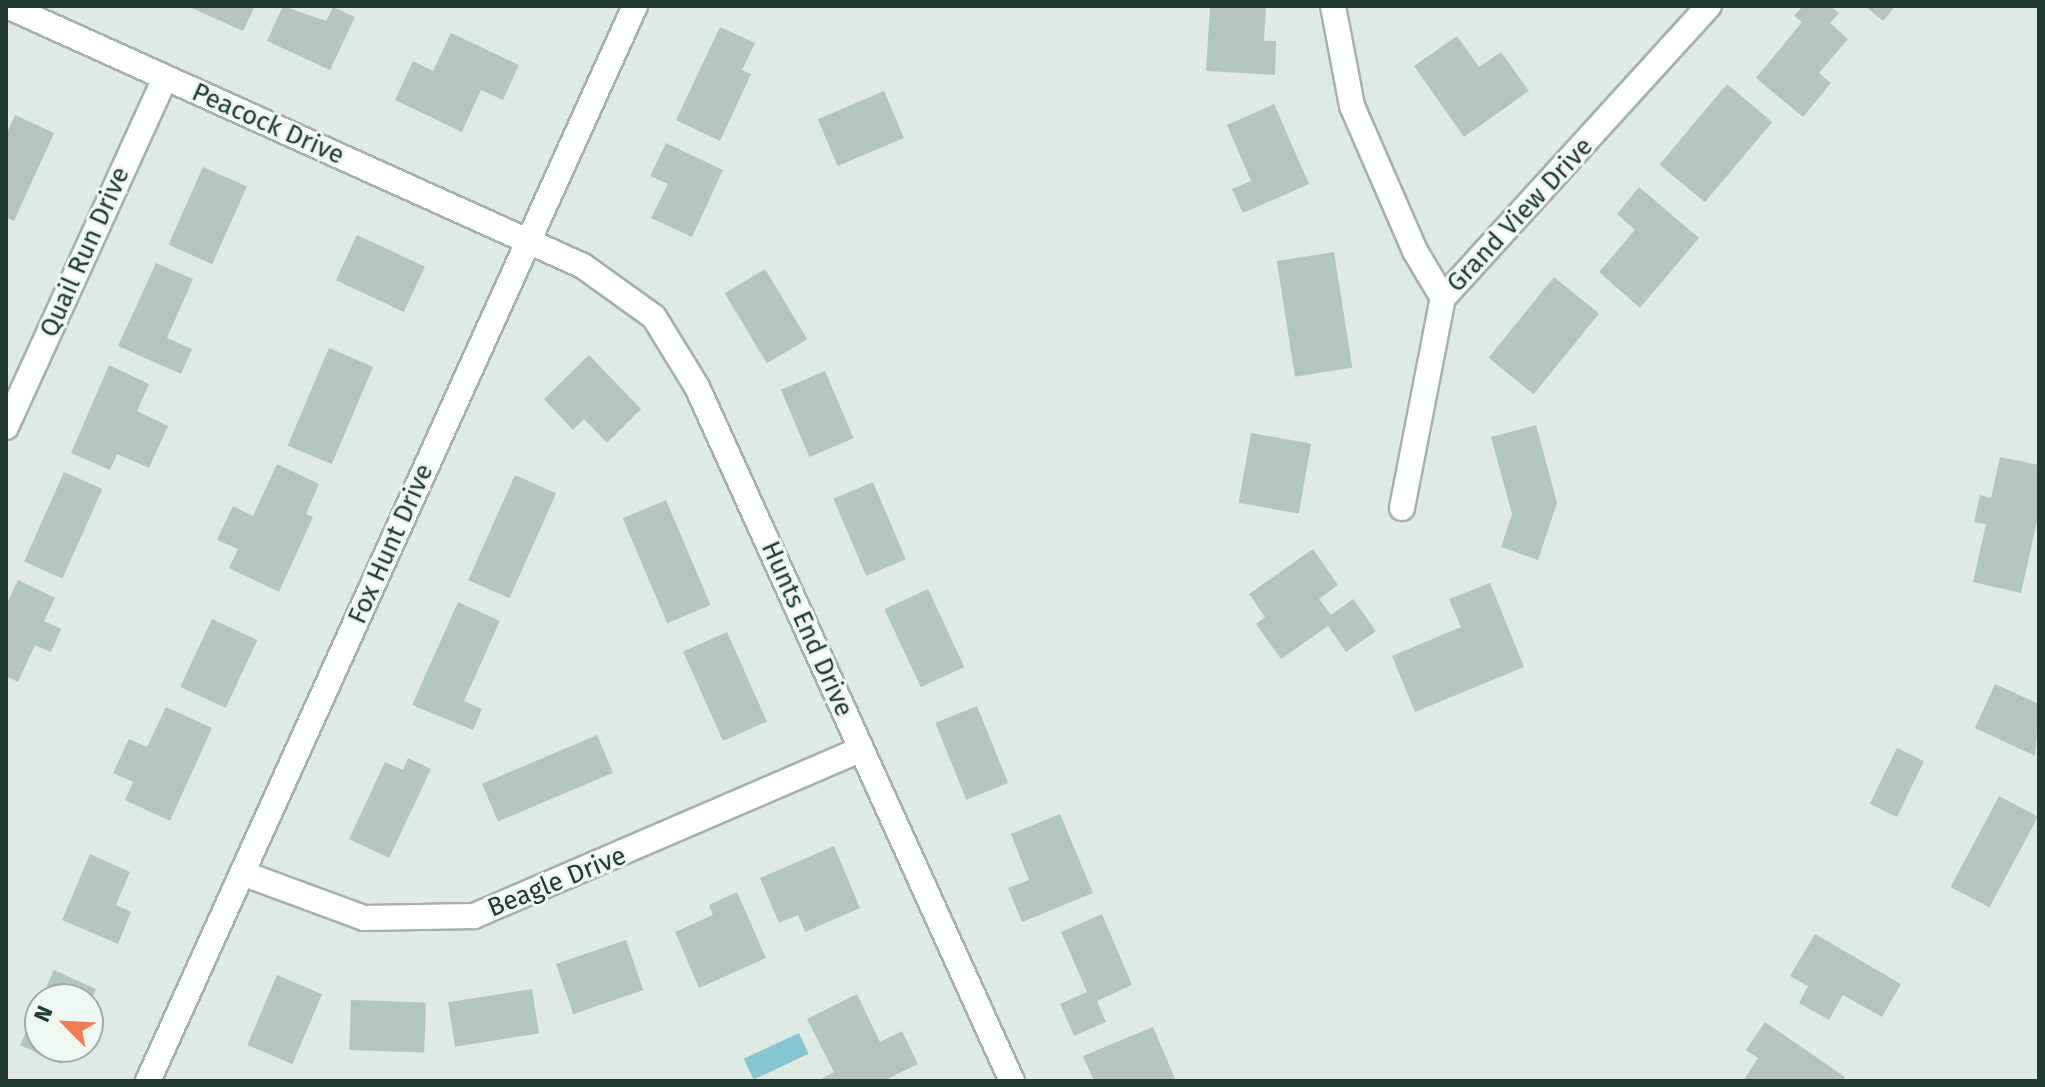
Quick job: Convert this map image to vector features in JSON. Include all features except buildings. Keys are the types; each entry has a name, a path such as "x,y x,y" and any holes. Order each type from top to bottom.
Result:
{"street":[{"name":"Peacock Drive","path":"7,6 528,241"},
{"name":"Fox Hunt Drive","path":"148,1081 635,6"},
{"name":"Grand View Drive","path":"1333,6 1352,106 1415,251 1443,298 1709,6"},
{"name":"Quail Run Drive","path":"6,427 165,78"},
{"name":"Hunts End Drive","path":"528,241 605,278 674,341 1012,1081"},
{"path":"1402,508 1443,298"},
{"name":"Beagle Drive","path":"242,873 364,918 474,916 860,750"}],"water":[{"path":"799,1033 809,1054 753,1080 744,1059"}]}
